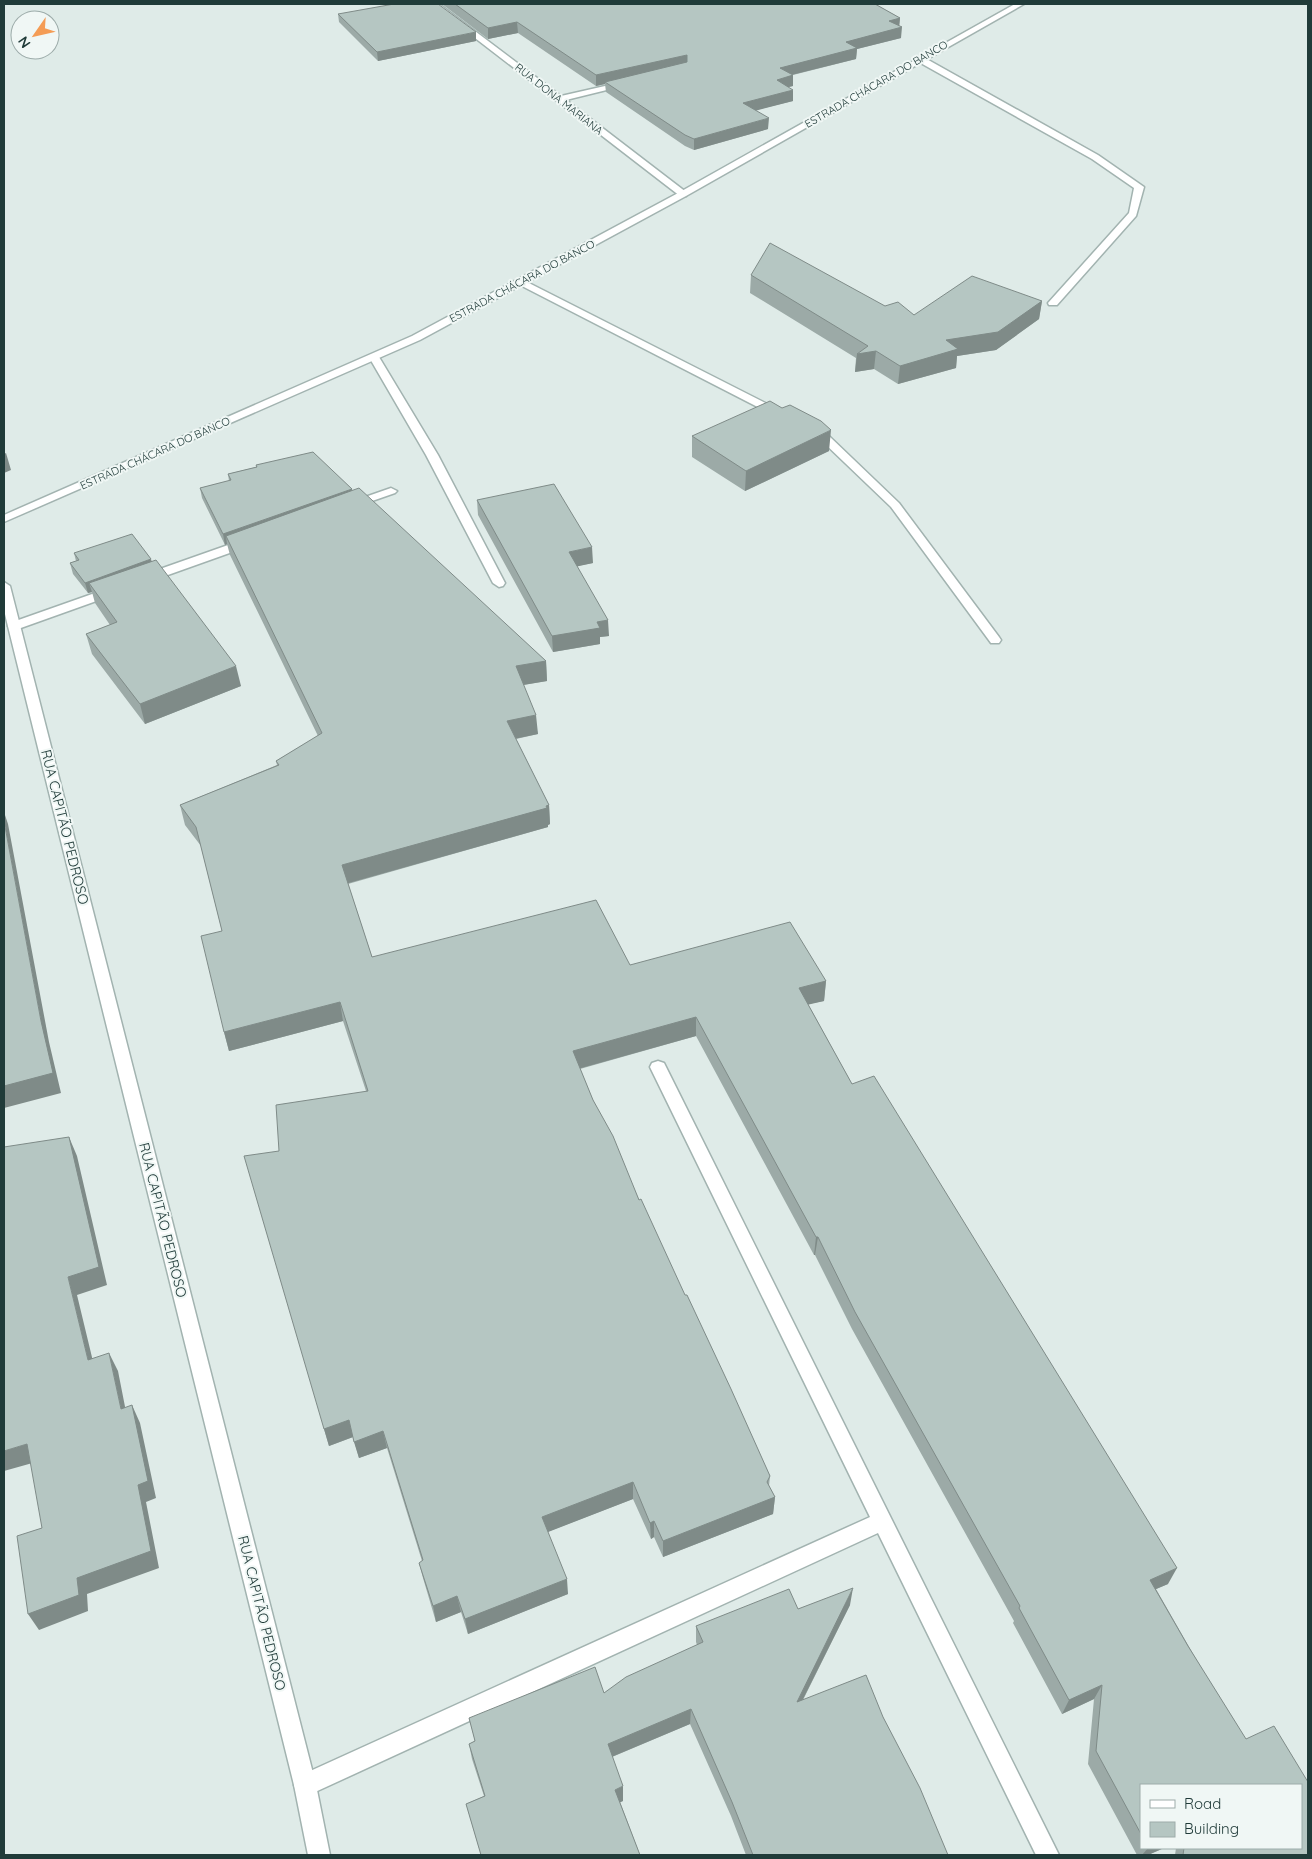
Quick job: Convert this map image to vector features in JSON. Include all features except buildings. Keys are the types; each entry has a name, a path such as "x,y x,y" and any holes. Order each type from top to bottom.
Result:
{"street":[{"name":"RUA DONA MARIANA","path":"436,4 683,194"},
{"name":"ESTRADA CHÁCARA DO BANCO","path":"4,519 416,338 683,194 1020,4"},
{"path":"920,59 1095,157 1139,187 1133,214 1052,303"},
{"path":"560,99 635,80"},
{"path":"521,282 825,438 895,505 995,640"},
{"path":"374,357 432,455 499,583"},
{"path":"344,508 390,491"},
{"path":"14,626 262,537"},
{"name":"RUA CAPITÃO PEDROSO","path":"4,586 305,1785 319,1855"},
{"path":"658,1067 1048,1855"},
{"path":"305,1785 883,1521"}]}
